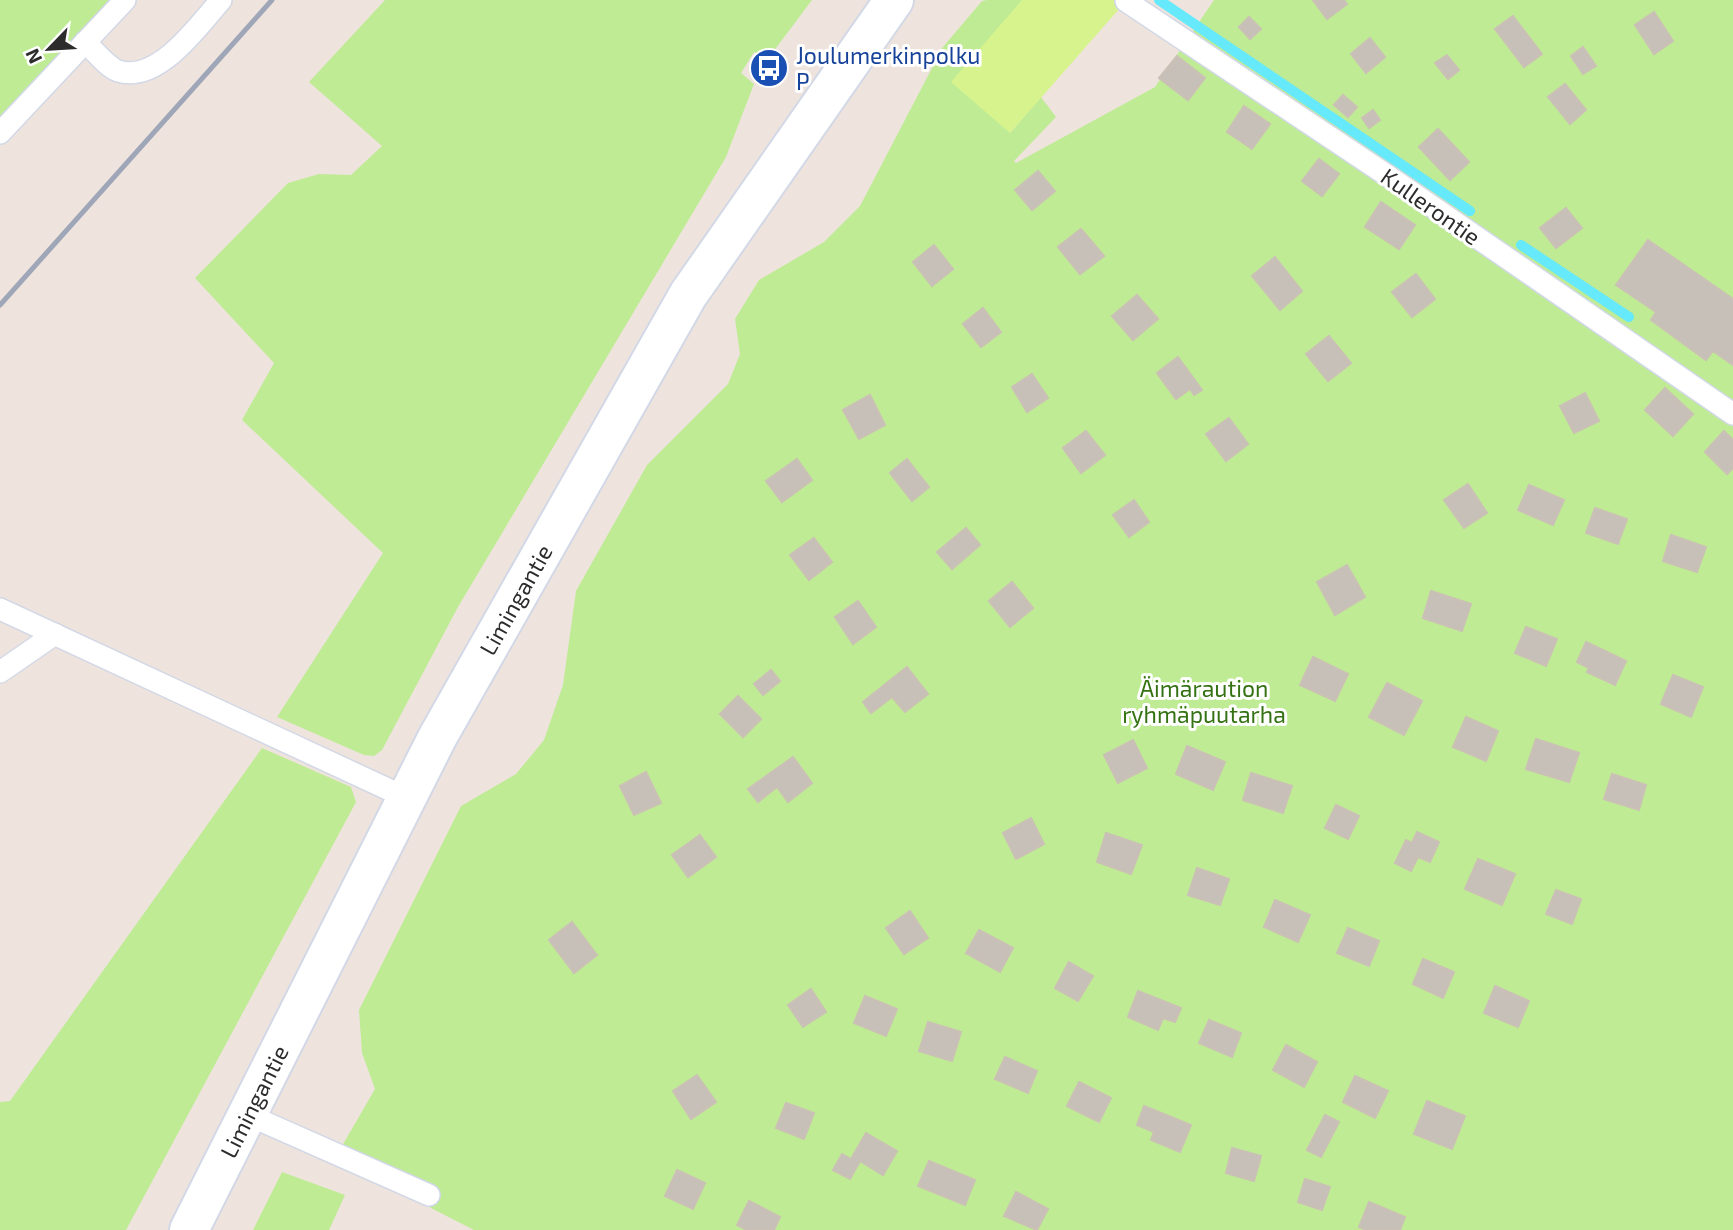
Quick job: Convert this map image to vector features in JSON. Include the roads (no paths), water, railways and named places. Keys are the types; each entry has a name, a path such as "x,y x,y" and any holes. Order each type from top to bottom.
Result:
{"main road":[{"name":"Limingantie","path":"189,1230 437,738 688,295 894,0"}],"lane":[{"path":"0,134 125,0"},
{"path":"85,42 117,71 138,72 156,65 181,46 221,0"},
{"name":"Kullerontie","path":"1126,1 1388,176 1733,414"},
{"path":"0,609 407,797"},
{"path":"0,672 55,634"},
{"path":"246,1114 429,1195"}],"waterway":[{"path":"1159,0 1470,211"},
{"path":"1521,245 1629,317"}],"railway":[{"path":"0,305 272,0"}],"place":[{"name":"Joulumerkinpolku P","path":"769,68"}],"park label":[{"name":"Äimäraution ryhmäpuutarha","path":"1204,701"}]}
